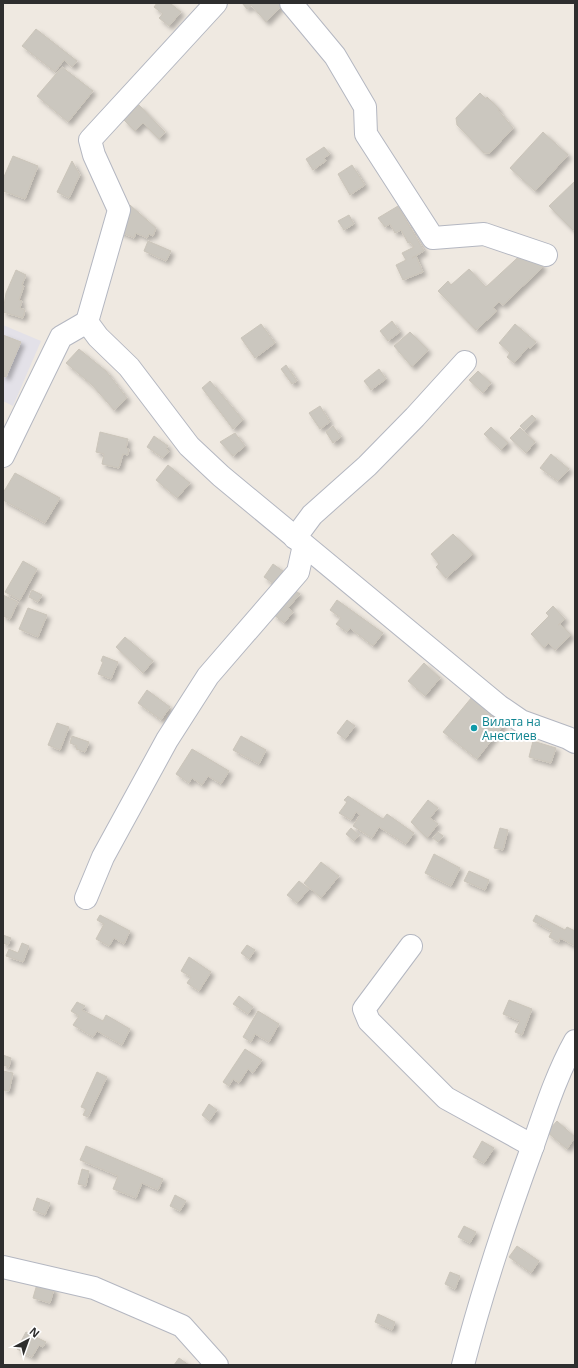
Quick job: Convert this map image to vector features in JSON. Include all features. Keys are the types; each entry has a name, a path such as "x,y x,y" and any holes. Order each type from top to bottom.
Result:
{"street":[{"path":"3,456 61,337 87,322 120,210 94,155 90,140 216,3"},
{"path":"291,3 336,56 365,108 366,134 433,238 484,234 546,255"},
{"path":"87,322 98,337 129,367 190,446 226,481 499,706 521,720 575,742"},
{"path":"86,898 103,857 167,740 208,676 298,572 299,541 312,515 367,466 415,417 465,362"},
{"path":"412,946 364,1009 369,1021 446,1098 533,1146"},
{"path":"463,1365 476,1314 501,1234 568,1054 575,1041"},
{"path":"3,1267 94,1288 182,1326 216,1365"}],"shaded area":[{"path":"3,325 41,341 13,406 3,401"}],"building":[{"path":"157,3 170,3 181,12 169,26 159,18 163,14 154,7"},
{"path":"242,3 283,4 266,22 251,5 247,9"},
{"path":"36,29 77,61 72,67 64,60 55,72 22,46"},
{"path":"62,67 93,91 68,122 37,96"},
{"path":"480,93 486,99 487,97 499,109 498,110 513,128 490,153 484,153 457,125 456,118"},
{"path":"139,105 165,132 159,139 143,123 135,131 124,120"},
{"path":"543,132 568,155 535,191 510,168"},
{"path":"324,147 330,154 324,158 326,161 313,170 306,159"},
{"path":"13,156 38,166 25,199 3,191 3,179"},
{"path":"72,161 80,175 69,198 57,192"},
{"path":"352,165 365,185 350,195 338,174"},
{"path":"575,181 575,229 573,230 549,206"},
{"path":"130,205 156,228 153,236 149,234 147,238 136,233 134,238 118,231"},
{"path":"398,206 424,251 412,258 416,256 423,272 403,280 396,265 406,260 402,253 414,247 410,242 408,243 401,230 395,233 390,224 385,227 378,218"},
{"path":"349,215 354,224 344,230 338,221"},
{"path":"148,241 171,251 166,261 144,251"},
{"path":"527,249 543,267 503,305 499,302 493,308 497,311 476,330 438,291 448,281 451,285 469,269 486,287"},
{"path":"16,270 26,275 19,300 22,301 20,308 25,310 23,318 3,312 6,293"},
{"path":"392,321 400,332 388,341 380,331"},
{"path":"261,324 275,343 255,358 241,338"},
{"path":"515,324 536,342 530,349 528,347 514,363 507,357 510,353 499,343"},
{"path":"410,332 428,350 412,367 394,346"},
{"path":"3,335 21,342 6,377 3,376"},
{"path":"79,349 106,371 127,398 114,410 92,385 66,363"},
{"path":"286,365 297,381 292,384 281,369"},
{"path":"379,369 386,379 371,390 364,381"},
{"path":"478,371 491,383 483,393 469,380"},
{"path":"210,381 243,420 233,429 202,388"},
{"path":"320,406 330,422 320,429 309,413"},
{"path":"532,415 536,419 524,430 520,426"},
{"path":"333,426 341,437 333,443 326,432"},
{"path":"491,427 508,443 501,450 484,434"},
{"path":"520,428 535,442 526,453 510,438"},
{"path":"100,432 128,439 126,448 129,449 128,455 123,454 119,468 102,464 104,454 96,452"},
{"path":"235,433 245,446 233,456 220,442"},
{"path":"154,436 168,446 166,449 169,451 163,458 147,447"},
{"path":"551,454 569,469 558,481 540,468"},
{"path":"168,465 190,483 177,498 156,480"},
{"path":"15,473 60,498 45,523 3,500 3,493"},
{"path":"453,534 473,554 446,578 436,567 439,564 431,554"},
{"path":"23,561 37,569 20,600 5,592"},
{"path":"273,564 283,571 274,584 264,577"},
{"path":"293,589 300,594 288,608 293,612 284,623 273,614"},
{"path":"32,590 42,595 38,602 29,597"},
{"path":"3,595 18,602 10,619 3,616"},
{"path":"337,600 383,633 373,646 350,628 347,632 336,624 341,618 330,610"},
{"path":"553,606 565,619 558,625 560,624 571,635 555,650 548,643 544,648 531,634 549,616 546,613"},
{"path":"28,608 47,615 38,637 19,629"},
{"path":"125,637 153,661 143,673 116,647"},
{"path":"103,656 118,662 111,679 98,674 103,662 101,661"},
{"path":"424,663 440,678 425,696 408,681"},
{"path":"147,690 170,707 161,720 138,703"},
{"name":"Вилата на Анестиев","path":"472,697 504,724 477,759 443,732"},
{"path":"347,720 355,726 345,739 337,733"},
{"path":"57,723 69,727 60,750 48,745"},
{"path":"72,736 89,742 85,752 76,749 77,746 70,743"},
{"path":"241,736 266,750 259,764 233,750"},
{"path":"533,741 556,748 551,763 529,757"},
{"path":"192,749 229,771 221,784 208,776 202,785 192,778 189,783 176,774"},
{"path":"348,796 383,819 387,814 414,833 406,844 379,827 372,838 353,826 360,815 356,812 351,820 339,813 347,802 344,800"},
{"path":"428,800 438,808 430,818 438,824 427,838 411,822"},
{"path":"351,828 359,835 354,841 346,834"},
{"path":"500,828 508,830 503,850 494,848"},
{"path":"438,832 443,836 438,842 433,838"},
{"path":"434,854 460,868 451,886 425,873"},
{"path":"321,862 339,876 321,898 304,883"},
{"path":"469,871 489,880 485,890 464,881"},
{"path":"299,881 309,889 297,903 287,895"},
{"path":"100,915 130,931 124,944 114,938 109,946 96,939 104,924 97,920"},
{"path":"536,915 565,930 567,927 575,931 575,946 560,938 559,942 549,937 552,931 533,921"},
{"path":"3,935 11,938 8,945 3,943"},
{"path":"22,943 29,946 23,962 6,956 9,949 18,953"},
{"path":"247,945 255,950 249,959 241,953"},
{"path":"189,957 211,972 199,991 187,983 191,977 181,971"},
{"path":"239,996 253,1007 248,1014 233,1004"},
{"path":"509,1000 532,1009 522,1035 515,1032 520,1021 503,1014"},
{"path":"77,1002 85,1006 82,1010 103,1021 106,1015 130,1029 122,1045 97,1031 93,1037 73,1025 79,1016 71,1011"},
{"path":"258,1011 279,1024 269,1042 255,1034 251,1042 243,1037"},
{"path":"245,1049 262,1060 253,1073 248,1069 239,1083 233,1079 229,1086 223,1082"},
{"path":"3,1055 11,1058 9,1067 3,1065"},
{"path":"3,1071 13,1073 9,1091 3,1090"},
{"path":"97,1072 107,1077 88,1117 83,1115 86,1109 81,1107"},
{"path":"209,1104 217,1110 209,1121 202,1115"},
{"path":"557,1121 575,1137 567,1149 547,1132"},
{"path":"482,1141 494,1148 484,1163 473,1157"},
{"path":"86,1146 163,1179 158,1190 142,1183 136,1198 113,1189 118,1176 80,1160"},
{"path":"82,1169 89,1171 86,1186 78,1184"},
{"path":"175,1195 186,1201 180,1211 170,1206"},
{"path":"37,1198 50,1203 45,1215 33,1210"},
{"path":"464,1226 476,1232 470,1243 458,1237"},
{"path":"517,1246 539,1261 531,1273 509,1257"},
{"path":"450,1272 460,1276 455,1289 445,1284"},
{"path":"37,1284 54,1289 50,1303 33,1298"},
{"path":"378,1314 395,1322 392,1330 375,1322"},
{"path":"26,1332 46,1342 43,1347 39,1345 32,1357 17,1349"},
{"path":"179,1358 189,1365 174,1365"}],"place":[{"name":"Вилата на Анестиев","path":"474,728"}]}
